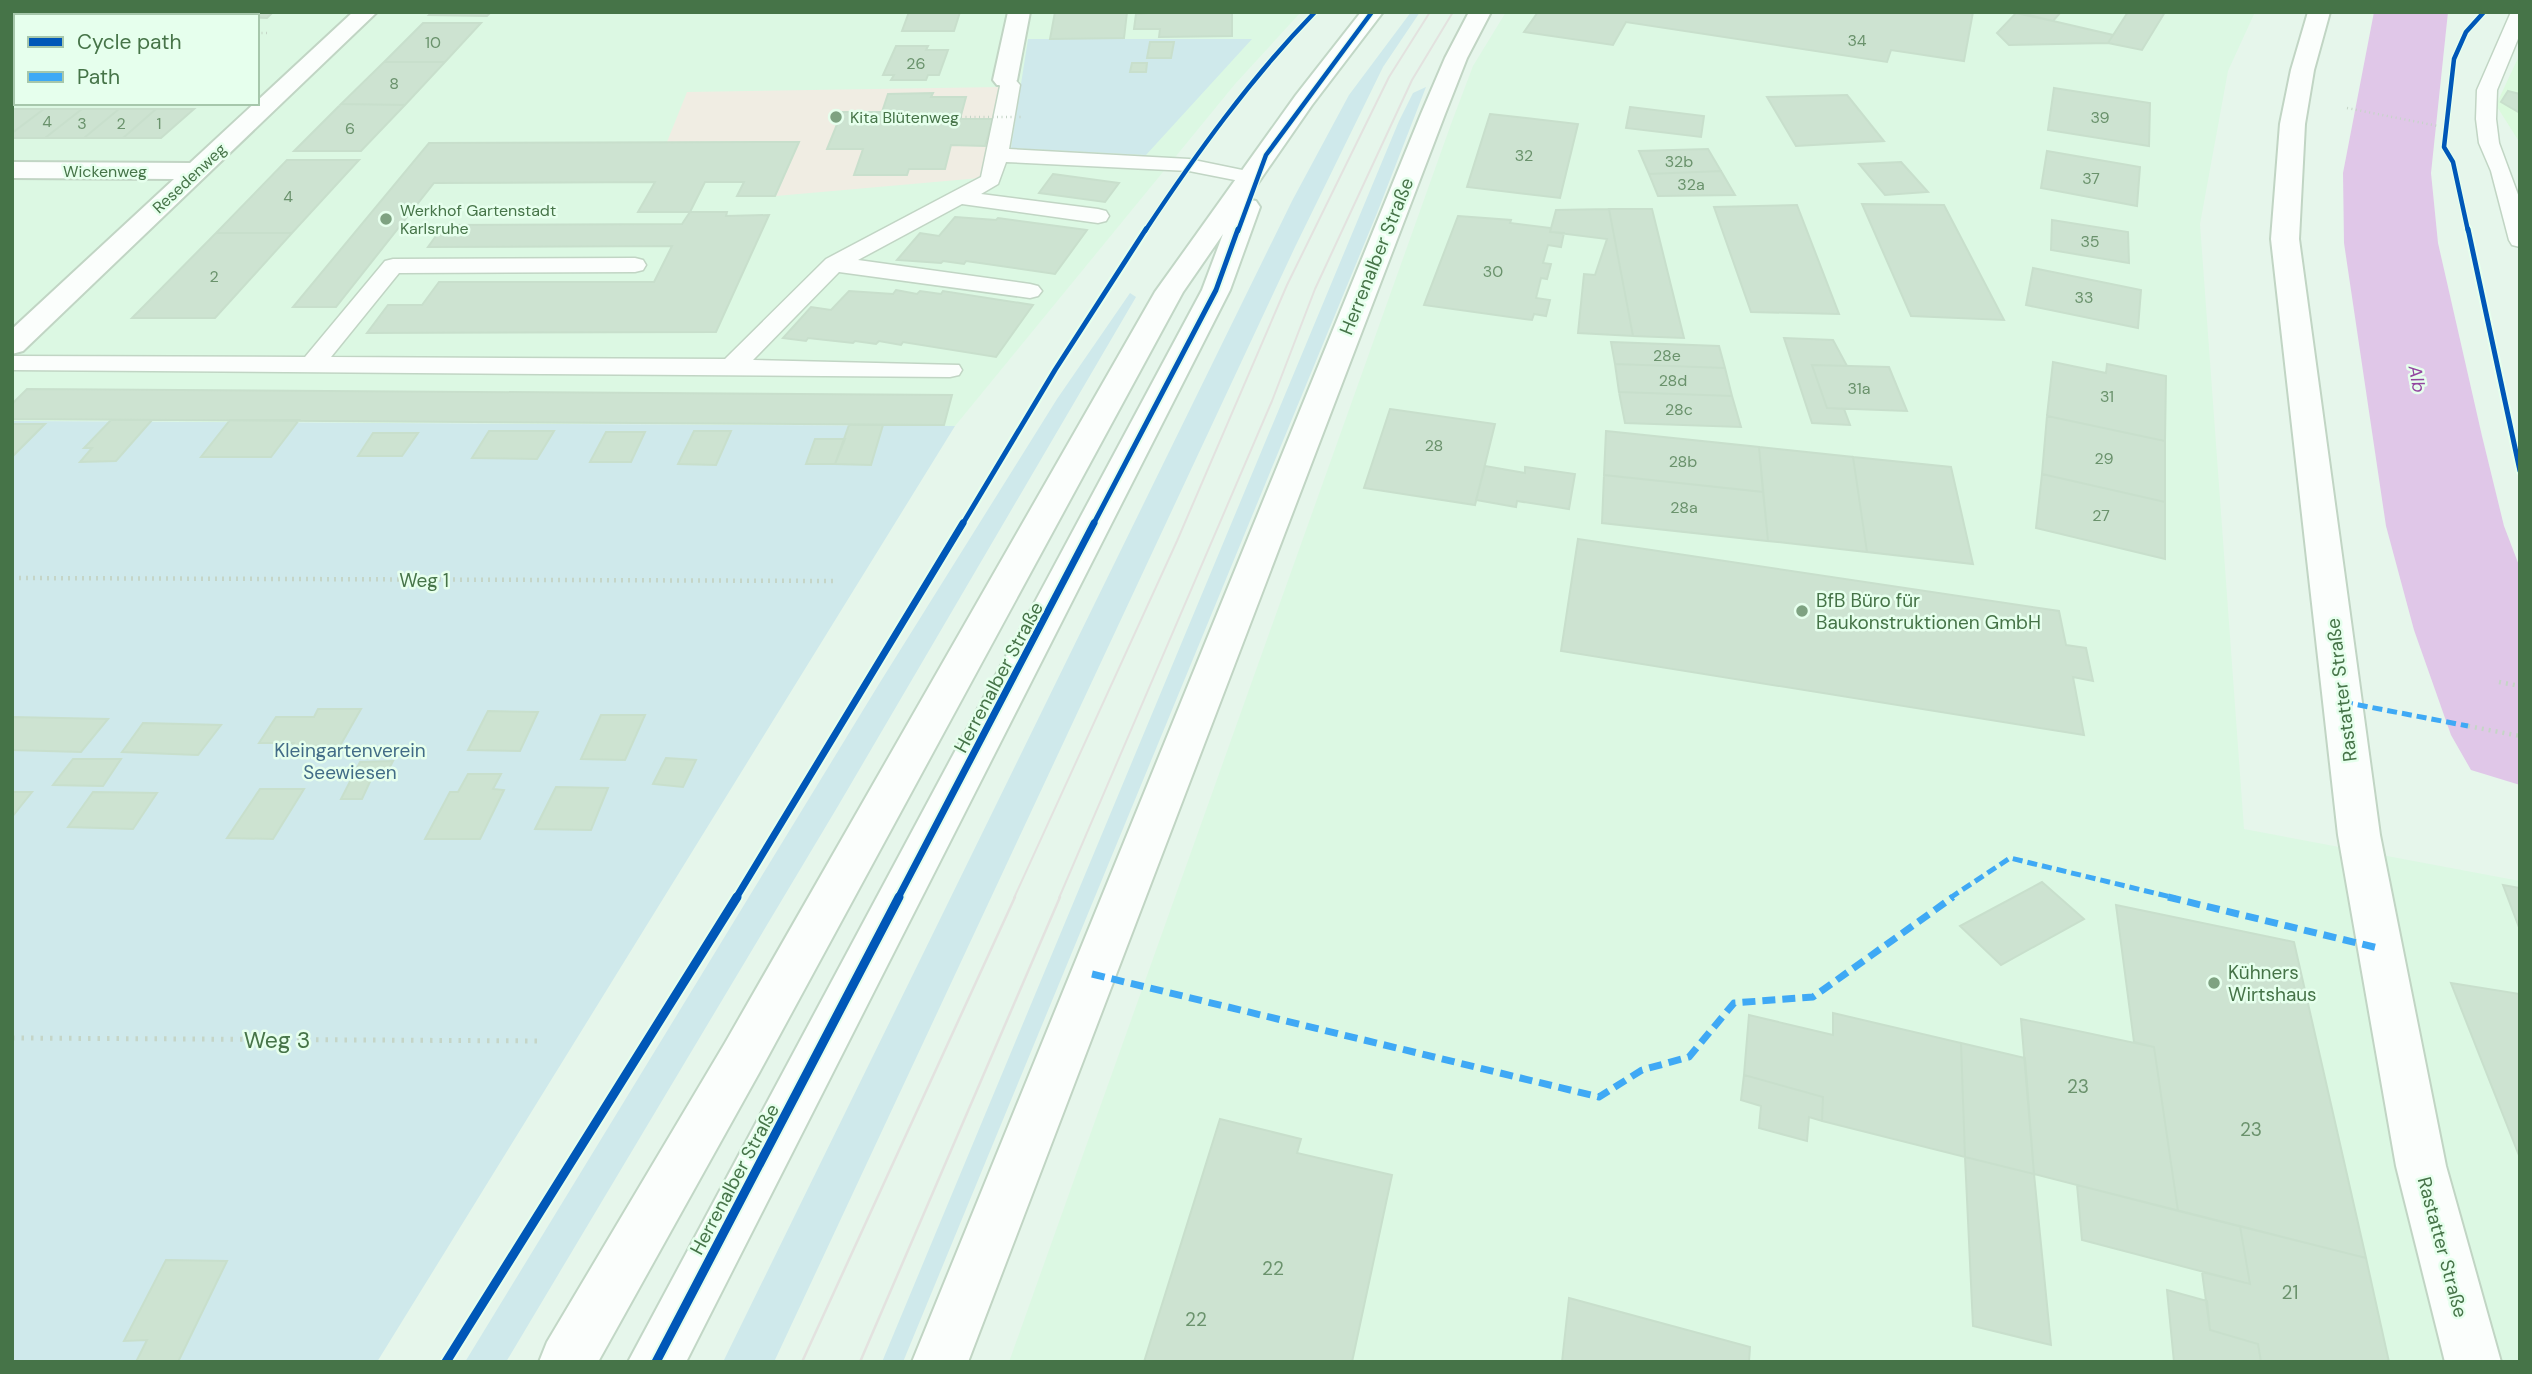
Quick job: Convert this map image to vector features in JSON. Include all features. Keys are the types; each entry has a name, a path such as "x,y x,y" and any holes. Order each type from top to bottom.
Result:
{"street":[{"name":"Resedenweg","path":"12,345 366,12"},
{"path":"1005,80 1019,12"},
{"name":"Herrenalber Straße","path":"567,1362 743,1058 1169,292 1348,40 1372,12"},
{"name":"Herrenalber Straße","path":"940,1362 1427,127 1456,58 1480,12"},
{"name":"Rastatter Straße","path":"2319,12 2303,60 2295,97 2287,169 2285,239 2359,835 2421,1166 2473,1362"},
{"name":"Herrenalber Straße","path":"656,1362 1216,290 1258,166"},
{"name":"Wickenweg","path":"12,170 197,171"}],"lane":[{"path":"2519,12 2487,90 2486,119 2489,143 2501,172 2520,240"},
{"path":"732,366 834,264 991,180 1010,85 1005,80"},
{"path":"998,155 1258,166"},
{"path":"959,197 1098,216"},
{"path":"834,264 1030,291"},
{"path":"312,364 393,266 635,265"},
{"path":"12,363 732,366 950,370"}],"path":[{"path":"2348,109 2421,123"},
{"path":"961,117 1024,117"},
{"path":"2499,682 2520,686"},
{"path":"2468,726 2520,736"}],"shaded area":[{"path":"12,12 1301,12 1235,84 955,426 12,421"},
{"path":"1506,12 2255,12 2228,71 2200,224 2244,829 2520,881 2520,1362 1009,1362 1451,124 1473,66"},
{"path":"2520,54 2520,143 2496,105"},
{"name":"Kita Blütenweg","path":"1001,87 980,178 776,196 800,141 667,142 687,92"}],"green space":[{"path":"1411,12 1420,12 1383,67 1295,247 774,1362 723,1362 1292,201 1349,95"},
{"name":"Kita Blütenweg","path":"1028,39 1252,39 1146,155 1011,148"},
{"path":"1426,87 1377,213 903,1362 882,1362 1399,121 1413,93"},
{"path":"1130,293 1136,297 838,806 506,1362 465,1362 879,684 1057,399"},
{"name":"Kleingartenverein Seewiesen","path":"12,421 955,426 377,1362 12,1362"}],"building":[{"path":"273,12 267,18 259,18 259,14 211,14"},
{"path":"432,12 491,12 487,16 429,15"},
{"path":"909,12 960,12 954,31 902,31"},
{"path":"1055,12 1127,12 1124,38 1050,39"},
{"path":"1232,12 1232,36 1159,37 1160,29 1134,29 1136,14"},
{"path":"1538,12 1973,12 1964,61 1891,50 1887,62 1626,22 1613,45 1524,32"},
{"path":"2017,12 2061,12 2053,21"},
{"path":"2128,12 2165,12 2142,50 2108,43"},
{"path":"2016,13 2113,35 2108,43 2009,45 1997,33"},
{"path":"423,23 481,23 445,62 384,62"},
{"path":"1150,42 1174,42 1171,58 1147,58"},
{"path":"896,46 928,46 926,50 948,50 939,75 928,75 926,80 891,80 894,75 883,75"},
{"path":"384,62 445,62 405,105 341,104"},
{"path":"1132,63 1147,63 1146,72 1130,72"},
{"path":"2054,88 2150,103 2149,146 2048,130"},
{"path":"2508,91 2520,94 2520,113 2501,102"},
{"path":"933,93 931,97 966,97 960,119 993,119 985,146 951,145 945,169 909,169 907,175 854,175 863,149 827,149 842,112 882,112 888,94"},
{"path":"1847,95 1884,141 1796,146 1767,97"},
{"path":"341,104 405,105 361,151 294,151"},
{"path":"1630,107 1704,116 1701,137 1626,128"},
{"path":"12,109 44,109 12,133"},
{"path":"44,109 82,109 45,138 12,138 12,133"},
{"path":"82,109 119,109 84,138 45,138"},
{"path":"119,109 156,109 123,138 84,138"},
{"path":"156,109 194,109 161,138 123,138"},
{"path":"1490,114 1578,124 1560,198 1467,187"},
{"name":"Werkhof Gartenstadt Karlsruhe","path":"799,142 775,196 737,196 744,182 705,182 690,212 638,212 655,182 434,183 336,307 293,307 429,143"},
{"path":"1708,149 1721,171 1649,174 1639,151"},
{"path":"2047,151 2140,167 2137,206 2041,188"},
{"path":"287,160 359,160 292,233 216,233"},
{"path":"1901,162 1928,192 1885,195 1859,164"},
{"path":"1721,171 1735,195 1658,196 1649,174"},
{"path":"1053,174 1119,183 1105,202 1039,193"},
{"path":"1862,204 1944,205 2004,320 1911,316"},
{"path":"1797,205 1839,314 1751,312 1714,207"},
{"path":"1609,209 1633,336 1578,333 1584,274 1595,275 1607,239 1550,232 1556,210"},
{"path":"1609,209 1652,209 1684,338 1633,336"},
{"path":"690,212 727,212 726,216 769,215 716,332 367,333 388,305 422,305 439,282 654,282 672,246 428,247 444,225 682,224"},
{"path":"1458,216 1511,220 1510,223 1551,228 1550,232 1564,233 1561,247 1548,245 1543,263 1551,264 1547,279 1541,278 1536,298 1550,300 1546,316 1534,314 1532,320 1424,305"},
{"path":"955,217 998,218 1087,230 1055,274 966,261 964,264 897,260 920,233 939,236"},
{"path":"2052,220 2128,232 2129,263 2051,250"},
{"path":"216,233 292,233 215,318 132,318"},
{"path":"2033,268 2141,290 2138,328 2026,305"},
{"path":"896,290 917,294 920,291 941,294 943,291 1033,305 996,357 903,342 901,345 879,341 876,344 783,338 811,307 831,310 849,291 893,294"},
{"path":"1784,338 1833,340 1847,366 1812,365 1827,408 1844,409 1850,425 1812,423"},
{"path":"1611,342 1719,346 1725,368 1615,364"},
{"path":"2053,362 2106,373 2107,364 2166,376 2165,441 2047,416"},
{"path":"1615,364 1725,368 1732,396 1619,392"},
{"path":"1812,365 1889,367 1907,411 1827,408"},
{"path":"27,389 952,395 944,425 12,419 12,404"},
{"path":"1619,392 1732,396 1741,427 1625,423"},
{"path":"1390,409 1495,424 1475,505 1364,488"},
{"path":"2047,416 2165,441 2165,502 2042,474"},
{"path":"111,420 152,420 116,461 80,462 92,448 84,448"},
{"path":"230,420 299,420 271,457 201,457"},
{"path":"12,424 45,424 12,457"},
{"path":"849,425 883,425 871,465 835,464"},
{"path":"489,431 554,431 537,459 472,458"},
{"path":"694,431 731,431 716,465 678,464"},
{"path":"1606,431 1759,447 1763,492 1604,475"},
{"path":"606,432 645,432 631,462 590,462"},
{"path":"373,433 418,433 402,456 358,456"},
{"path":"815,439 845,439 835,464 806,464"},
{"path":"1759,447 1853,457 1867,552 1768,541"},
{"path":"1853,457 1951,467 1973,564 1867,552"},
{"path":"1485,466 1525,473 1525,467 1575,474 1569,509 1517,501 1516,507 1476,500"},
{"path":"2042,474 2165,502 2165,559 2036,528"},
{"path":"1604,475 1763,492 1768,541 1602,523"},
{"path":"1578,539 2059,611 2066,645 2086,648 2093,681 2073,677 2084,735 1561,651"},
{"path":"318,709 361,709 336,753 289,752 294,743 259,743 276,717 314,717"},
{"path":"488,711 538,712 520,751 468,750"},
{"path":"601,715 645,715 625,760 581,759"},
{"path":"12,717 108,719 81,752 12,750"},
{"path":"143,723 221,725 198,755 122,752"},
{"path":"666,758 696,760 683,787 653,784"},
{"path":"73,759 121,759 103,786 53,785"},
{"path":"393,761 387,773 374,773 362,799 341,799 360,762"},
{"path":"468,774 501,774 493,789 504,790 480,839 425,839 450,792 458,792"},
{"path":"556,787 608,788 591,830 535,829"},
{"path":"260,789 304,789 273,839 227,838"},
{"path":"12,792 32,792 12,817"},
{"path":"93,792 157,793 133,829 68,827"},
{"path":"2042,882 2084,919 2001,965 1960,926"},
{"path":"2503,885 2520,888 2520,930"},
{"path":"2116,905 2294,942 2366,1258 2178,1211 2154,1047 2134,1042"},
{"path":"2451,983 2520,994 2520,1158"},
{"path":"1833,1013 1961,1043 1965,1157 1822,1121 1823,1097 1744,1075 1749,1015 1833,1035"},
{"path":"2021,1019 2154,1047 2178,1211 2034,1174"},
{"path":"1961,1043 2025,1058 2034,1174 1965,1157"},
{"path":"1744,1075 1823,1097 1822,1121 1809,1117 1807,1141 1759,1128 1761,1106 1741,1100"},
{"path":"1220,1119 1301,1139 1297,1153 1392,1175 1352,1362 1144,1362"},
{"path":"1965,1157 2034,1174 2051,1345 1973,1326"},
{"path":"2077,1185 2240,1226 2250,1284 2082,1240"},
{"path":"2240,1226 2366,1258 2389,1362 2261,1362 2258,1344 2210,1330 2202,1272 2250,1284"},
{"path":"166,1260 227,1261 178,1362 136,1362 147,1340 124,1341"},
{"path":"2167,1290 2207,1301 2210,1330 2258,1344 2261,1362 2174,1362"},
{"path":"1569,1298 1750,1347 1749,1362 1562,1362"}],"waterway":[{"name":"Alb","path":"2411,12 2387,173 2391,243 2445,526 2478,630 2520,735"}],"tram line":[{"path":"1014,898 1177,541 1287,285 1389,77 1430,12"},
{"path":"1059,898 1272,401 1315,289 1412,80 1453,12"},
{"path":"802,1362 1015,897"},
{"path":"860,1362 1060,897"}],"marked path":[{"path":"2343,702 2468,726"},
{"path":"1092,974 1599,1097 1642,1070 1689,1057 1734,1003 1813,997 2010,858 2378,948"}],"cycle path":[{"path":"446,1362 743,887 1112,280 1223,119 1267,64 1315,12"},
{"path":"656,1362 1216,290 1266,155 1372,12"},
{"path":"2484,12 2466,32 2454,59 2444,147 2453,162 2520,471"}],"place":[{"name":"Kita Blütenweg","path":"836,117"},
{"name":"Werkhof Gartenstadt Karlsruhe","path":"386,219"},
{"name":"BfB Büro für Baukonstruktionen GmbH","path":"1802,611"},
{"name":"Kühners Wirtshaus","path":"2214,983"}]}
